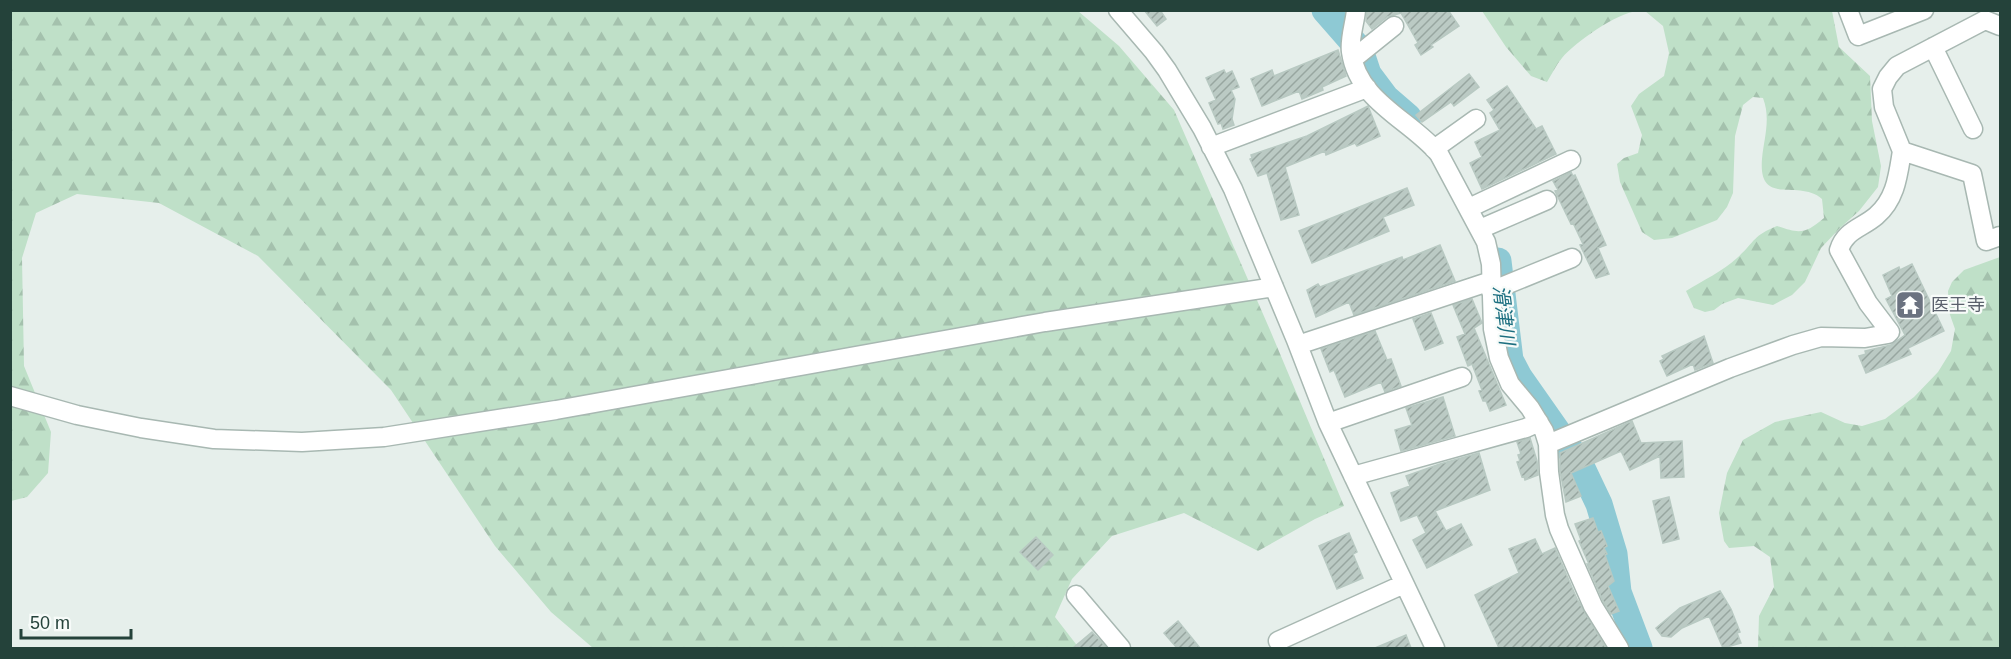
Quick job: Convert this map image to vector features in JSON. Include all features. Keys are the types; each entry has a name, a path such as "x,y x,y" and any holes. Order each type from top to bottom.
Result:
{"street":[{"path":"1118,10 1154,51 1190,107 1233,189 1328,423 1435,648"},
{"path":"1356,10 1350,49 1362,81 1389,112 1434,148 1486,242 1493,329 1504,375 1539,422 1548,444 1549,472 1557,522 1593,606 1619,648"},
{"path":"1848,10 1858,36 1900,15 1924,10"},
{"path":"1548,444 1782,348 1821,338 1865,338 1888,334 1890,332 1886,325 1868,303 1839,250 1848,233 1875,217 1885,207 1896,183 1902,151 1884,106 1882,89 1897,66 1984,20 2001,26"},
{"path":"1353,59 1394,26"},
{"path":"1933,47 1972,129"},
{"path":"1211,147 1367,88"},
{"path":"1434,148 1476,119"},
{"path":"1902,151 1972,174 1986,241 2001,236"},
{"path":"1469,208 1571,160"},
{"path":"1480,229 1547,200"},
{"path":"1298,345 1491,286 1572,258"},
{"path":"10,396 77,415 214,439 302,442 384,436 578,406 1045,322 1274,287"},
{"path":"1328,423 1462,376"},
{"path":"1353,476 1526,428 1539,422"},
{"path":"1278,641 1404,584"},
{"path":"1076,596 1121,648"}],"green space":[{"path":"10,11 1078,11 1119,46 1174,110 1344,506 1315,519 1258,551 1184,513 1112,536 1072,579 1055,617 1079,648 593,648 551,612 495,546 391,390 258,256 159,203 77,194 36,213 22,258 24,366 51,432 48,473 27,497 11,501"},
{"path":"1482,11 1637,11 1619,17 1576,44 1560,61 1547,82 1531,76 1506,47"},
{"path":"1645,11 1832,11 1839,47 1870,76 1872,121 1881,166 1878,187 1859,211 1821,248 1805,282 1792,295 1773,305 1738,298 1705,312 1694,308 1686,291 1719,272 1758,236 1769,230 1777,226 1797,231 1807,230 1824,218 1822,199 1813,193 1782,190 1766,183 1762,174 1767,121 1763,98 1753,97 1743,105 1735,136 1733,193 1727,207 1717,220 1672,238 1654,240 1642,232 1620,182 1617,164 1624,158 1638,153 1642,135 1631,106 1639,94 1664,76 1669,53 1663,26"},
{"path":"2000,257 2000,648 1758,648 1759,616 1774,587 1770,557 1754,546 1729,548 1724,541 1719,513 1727,473 1743,440 1775,422 1821,412 1845,423 1862,426 1885,419 1914,397 1938,372 1951,351 1955,329 1949,312 1948,291 1952,282 1964,270"}],"building":[{"path":"1144,10 1160,10 1166,19 1157,26"},
{"path":"1367,10 1448,10 1459,26 1431,45 1433,47 1421,55 1415,45 1418,43 1401,13 1387,17 1372,29 1366,21"},
{"path":"1338,50 1346,76 1302,99 1299,91 1262,106 1251,79 1272,70 1274,76"},
{"path":"1224,70 1226,74 1232,71 1239,87 1231,90 1235,99 1232,119 1234,125 1223,129 1221,123 1218,124 1209,103 1216,100 1206,78"},
{"path":"1469,74 1479,87 1454,106 1451,102 1422,122 1416,115"},
{"path":"1507,86 1536,129 1542,126 1556,154 1482,189 1470,163 1482,157 1475,142 1500,130 1490,113 1494,110 1487,100"},
{"path":"1368,106 1380,136 1326,155 1325,151 1285,167 1299,215 1281,220 1267,173 1258,176 1250,159 1251,155 1307,136"},
{"path":"1571,172 1573,176 1575,175 1606,245 1598,248 1609,274 1596,278 1580,245 1583,244 1555,191 1558,190 1553,181"},
{"path":"1407,188 1414,205 1383,217 1389,231 1312,263 1299,231"},
{"path":"1440,245 1455,281 1354,315 1349,302 1316,317 1307,290 1318,284 1320,287 1402,257 1403,260"},
{"name":"医王寺","path":"1912,264 1944,331 1908,348 1911,354 1866,373 1859,356 1866,354 1865,351 1891,345 1905,335 1886,299 1892,296 1883,275 1899,267 1900,270"},
{"path":"1472,299 1482,323 1474,328 1506,405 1490,411 1479,391 1482,390 1472,364 1468,366 1457,337 1465,334 1453,305"},
{"path":"1431,313 1443,343 1425,350 1413,319"},
{"path":"1375,331 1387,360 1391,359 1401,386 1385,392 1381,382 1345,397 1334,370 1330,372 1321,349"},
{"path":"1704,336 1713,363 1695,370 1693,364 1667,376 1660,361 1664,359 1662,356"},
{"path":"1443,397 1455,436 1401,451 1395,430 1412,425 1406,408"},
{"path":"1632,421 1641,443 1682,441 1684,477 1661,478 1660,456 1630,470 1621,451 1571,473 1581,496 1566,502 1560,471 1560,453"},
{"path":"1530,438 1537,461 1538,475 1525,480 1517,462 1520,461 1518,455 1521,454 1517,442"},
{"path":"1479,453 1490,490 1435,511 1446,531 1461,524 1472,545 1427,568 1413,540 1426,533 1417,515 1401,521 1391,493 1410,486 1406,476"},
{"path":"1669,497 1679,539 1663,543 1653,501"},
{"path":"1593,518 1607,546 1604,548 1607,554 1605,555 1614,581 1608,586 1619,611 1611,614 1587,564 1589,564 1579,541 1581,540 1575,524"},
{"path":"1349,533 1357,552 1353,554 1363,578 1337,589 1319,546"},
{"path":"1036,537 1053,555 1038,570 1020,552"},
{"path":"1535,539 1542,554 1555,548 1577,599 1606,648 1499,648 1475,595 1519,573 1509,549"},
{"path":"1720,591 1731,609 1740,632 1737,633 1741,643 1723,648 1709,616 1682,628 1671,637 1662,636 1656,628 1680,608"},
{"path":"1178,621 1200,648 1177,648 1164,633"},
{"path":"1092,632 1107,648 1073,648"},
{"path":"1406,635 1411,648 1375,648"}],"waterway":[{"name":"滑津川","path":"1325,10 1360,50 1368,74 1386,98 1408,117"},
{"name":"滑津川","path":"1498,261 1510,360 1519,377 1580,464 1599,504 1614,554 1618,592 1639,648"}],"place":[{"name":"医王寺","path":"1910,305"}]}
